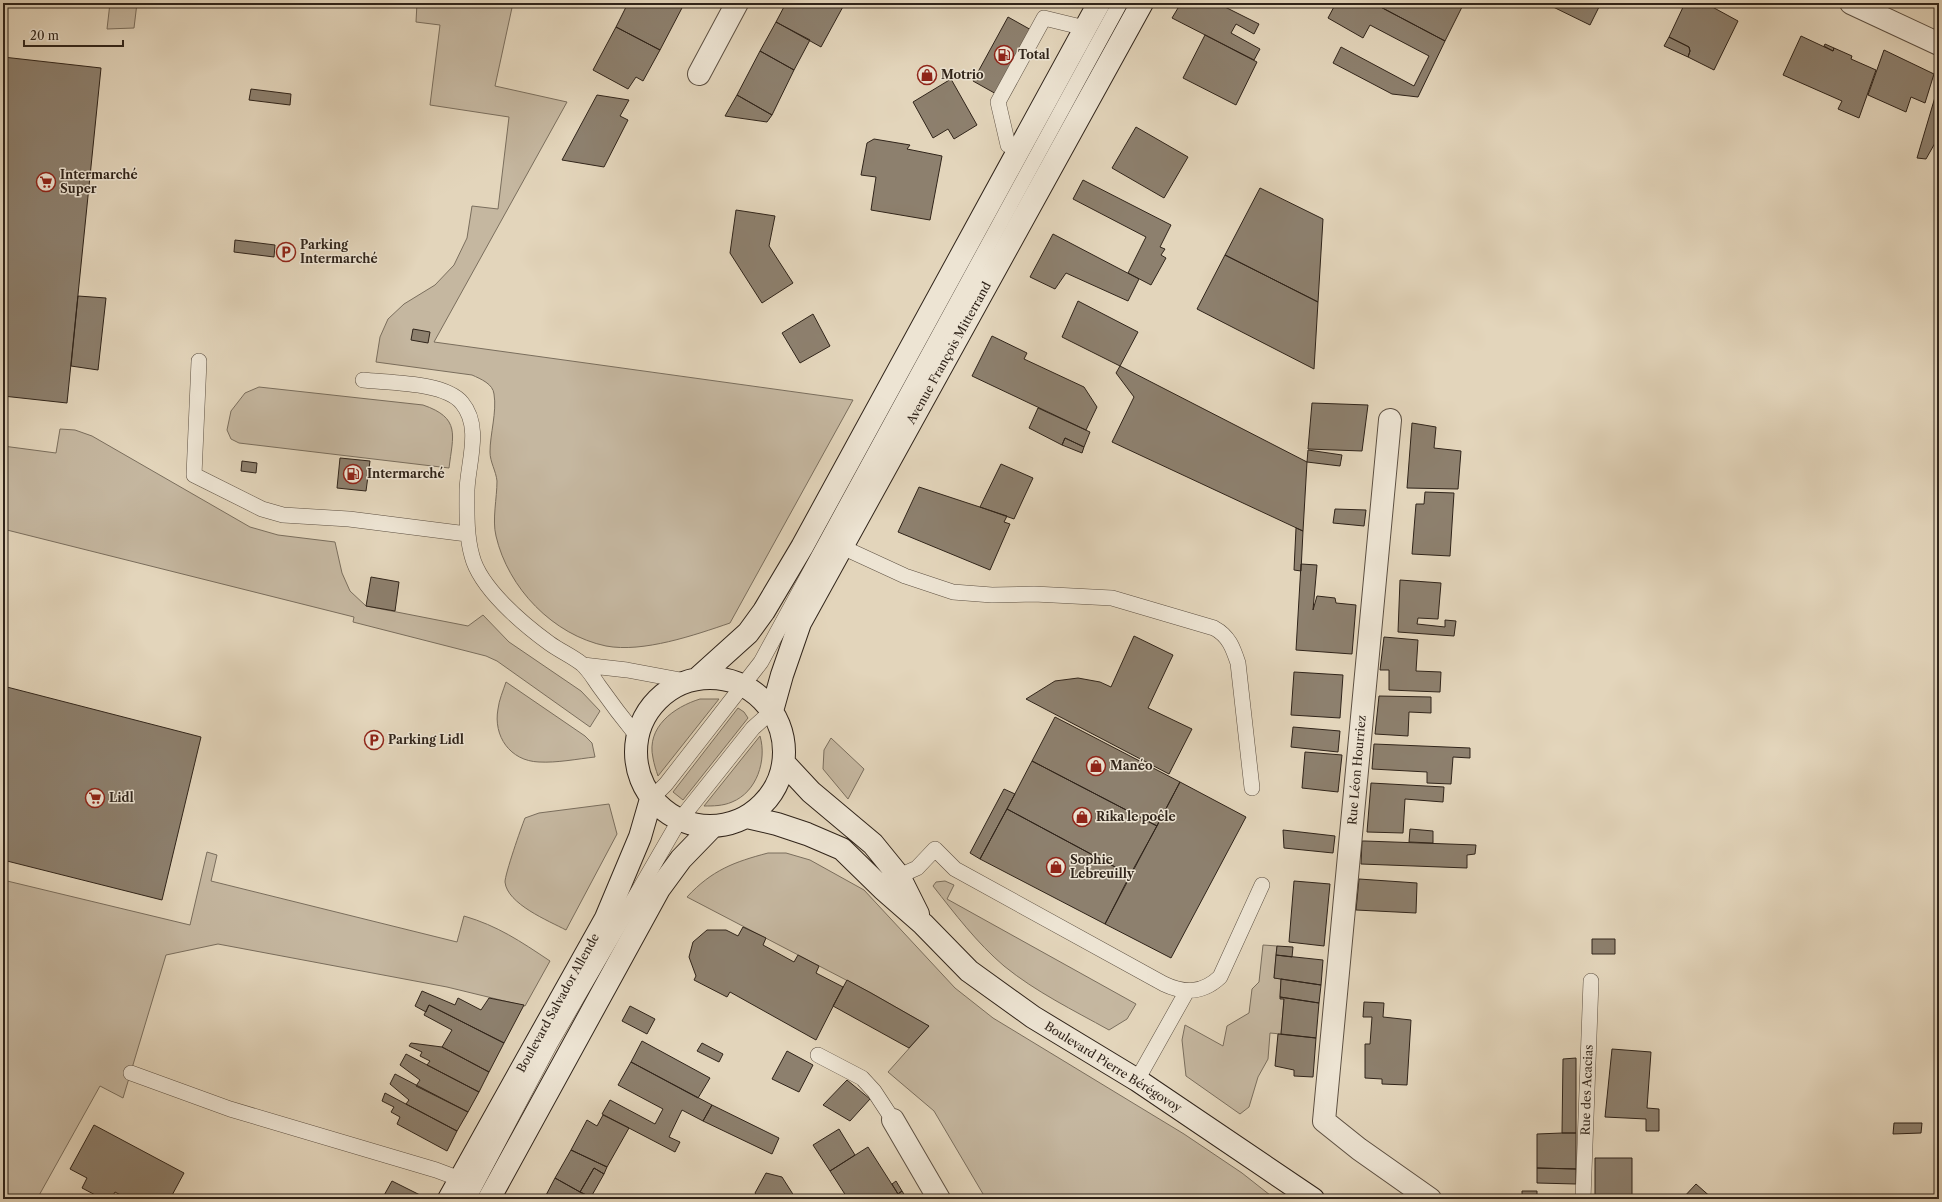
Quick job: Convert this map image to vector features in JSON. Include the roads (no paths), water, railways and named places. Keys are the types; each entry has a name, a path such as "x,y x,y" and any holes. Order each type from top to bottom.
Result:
{"main road":[{"path":"699,74 737,3"},
{"path":"691,680 714,678 731,681 744,686 761,697 772,711 780,727 783,739 784,763 780,779 772,794 761,807 747,817 731,825 712,827 696,826 679,821 664,811 651,798 642,784 636,767 635,752 637,736 644,718 654,703 668,690 691,680 748,633 764,611 802,547 1099,3"},
{"name":"Avenue François Mitterrand","path":"772,711 782,675 800,623 1142,3"},
{"path":"1851,3 1939,44"},
{"name":"Rue Léon Hourriez","path":"1390,420 1324,1121 1359,1149 1430,1199"},
{"name":"Boulevard Pierre Bérégovoy","path":"784,763 811,792 873,844 899,876 923,924"},
{"name":"Boulevard Salvador Allende","path":"448,1199 606,918 640,837 651,798"},
{"name":"Boulevard Pierre Bérégovoy","path":"747,817 777,824 807,834 842,849 884,890 923,924 969,971 1033,1017 1137,1080 1313,1199"},
{"path":"489,1199 659,889 682,860 712,827"},
{"path":"893,1120 939,1199"}],"lane":[{"path":"651,798 666,784 744,686 761,662 1120,3"},
{"path":"1018,149 1008,145 998,102 1036,32 1044,18 1085,28"},
{"path":"199,361 194,475 262,509 283,515 349,519 468,534"},
{"path":"363,380 436,388 460,401 468,410 472,424 472,442 467,489 468,534 472,558 482,579 512,612 532,629 583,665 637,736"},
{"path":"842,547 905,576 953,592 992,595 1034,594 1112,598 1214,628 1224,633 1232,644 1238,663 1252,788"},
{"path":"583,665 691,680"},
{"path":"468,1199 550,1044 679,821 753,728 772,711"},
{"path":"899,876 917,868 935,849 955,869 1164,984 1175,989 1187,991 1210,986 1220,977 1262,884"},
{"name":"Rue des Acacias","path":"1583,1199 1590,981"},
{"path":"1137,1080 1187,991"},
{"path":"818,1055 862,1078 874,1091 893,1120"},
{"path":"131,1073 230,1109 460,1179"}],"place":[{"name":"Total","path":"1004,55"},
{"name":"Motrio","path":"927,75"},
{"name":"Intermarché Super","path":"46,182"},
{"name":"Parking Intermarché","path":"286,252"},
{"name":"Intermarché","path":"353,474"},
{"name":"Parking Lidl","path":"374,740"},
{"name":"Manéo","path":"1096,766"},
{"name":"Lidl","path":"95,798"},
{"name":"Rika le poêle","path":"1082,817"},
{"name":"Sophie Lebreuilly","path":"1056,867"}]}
